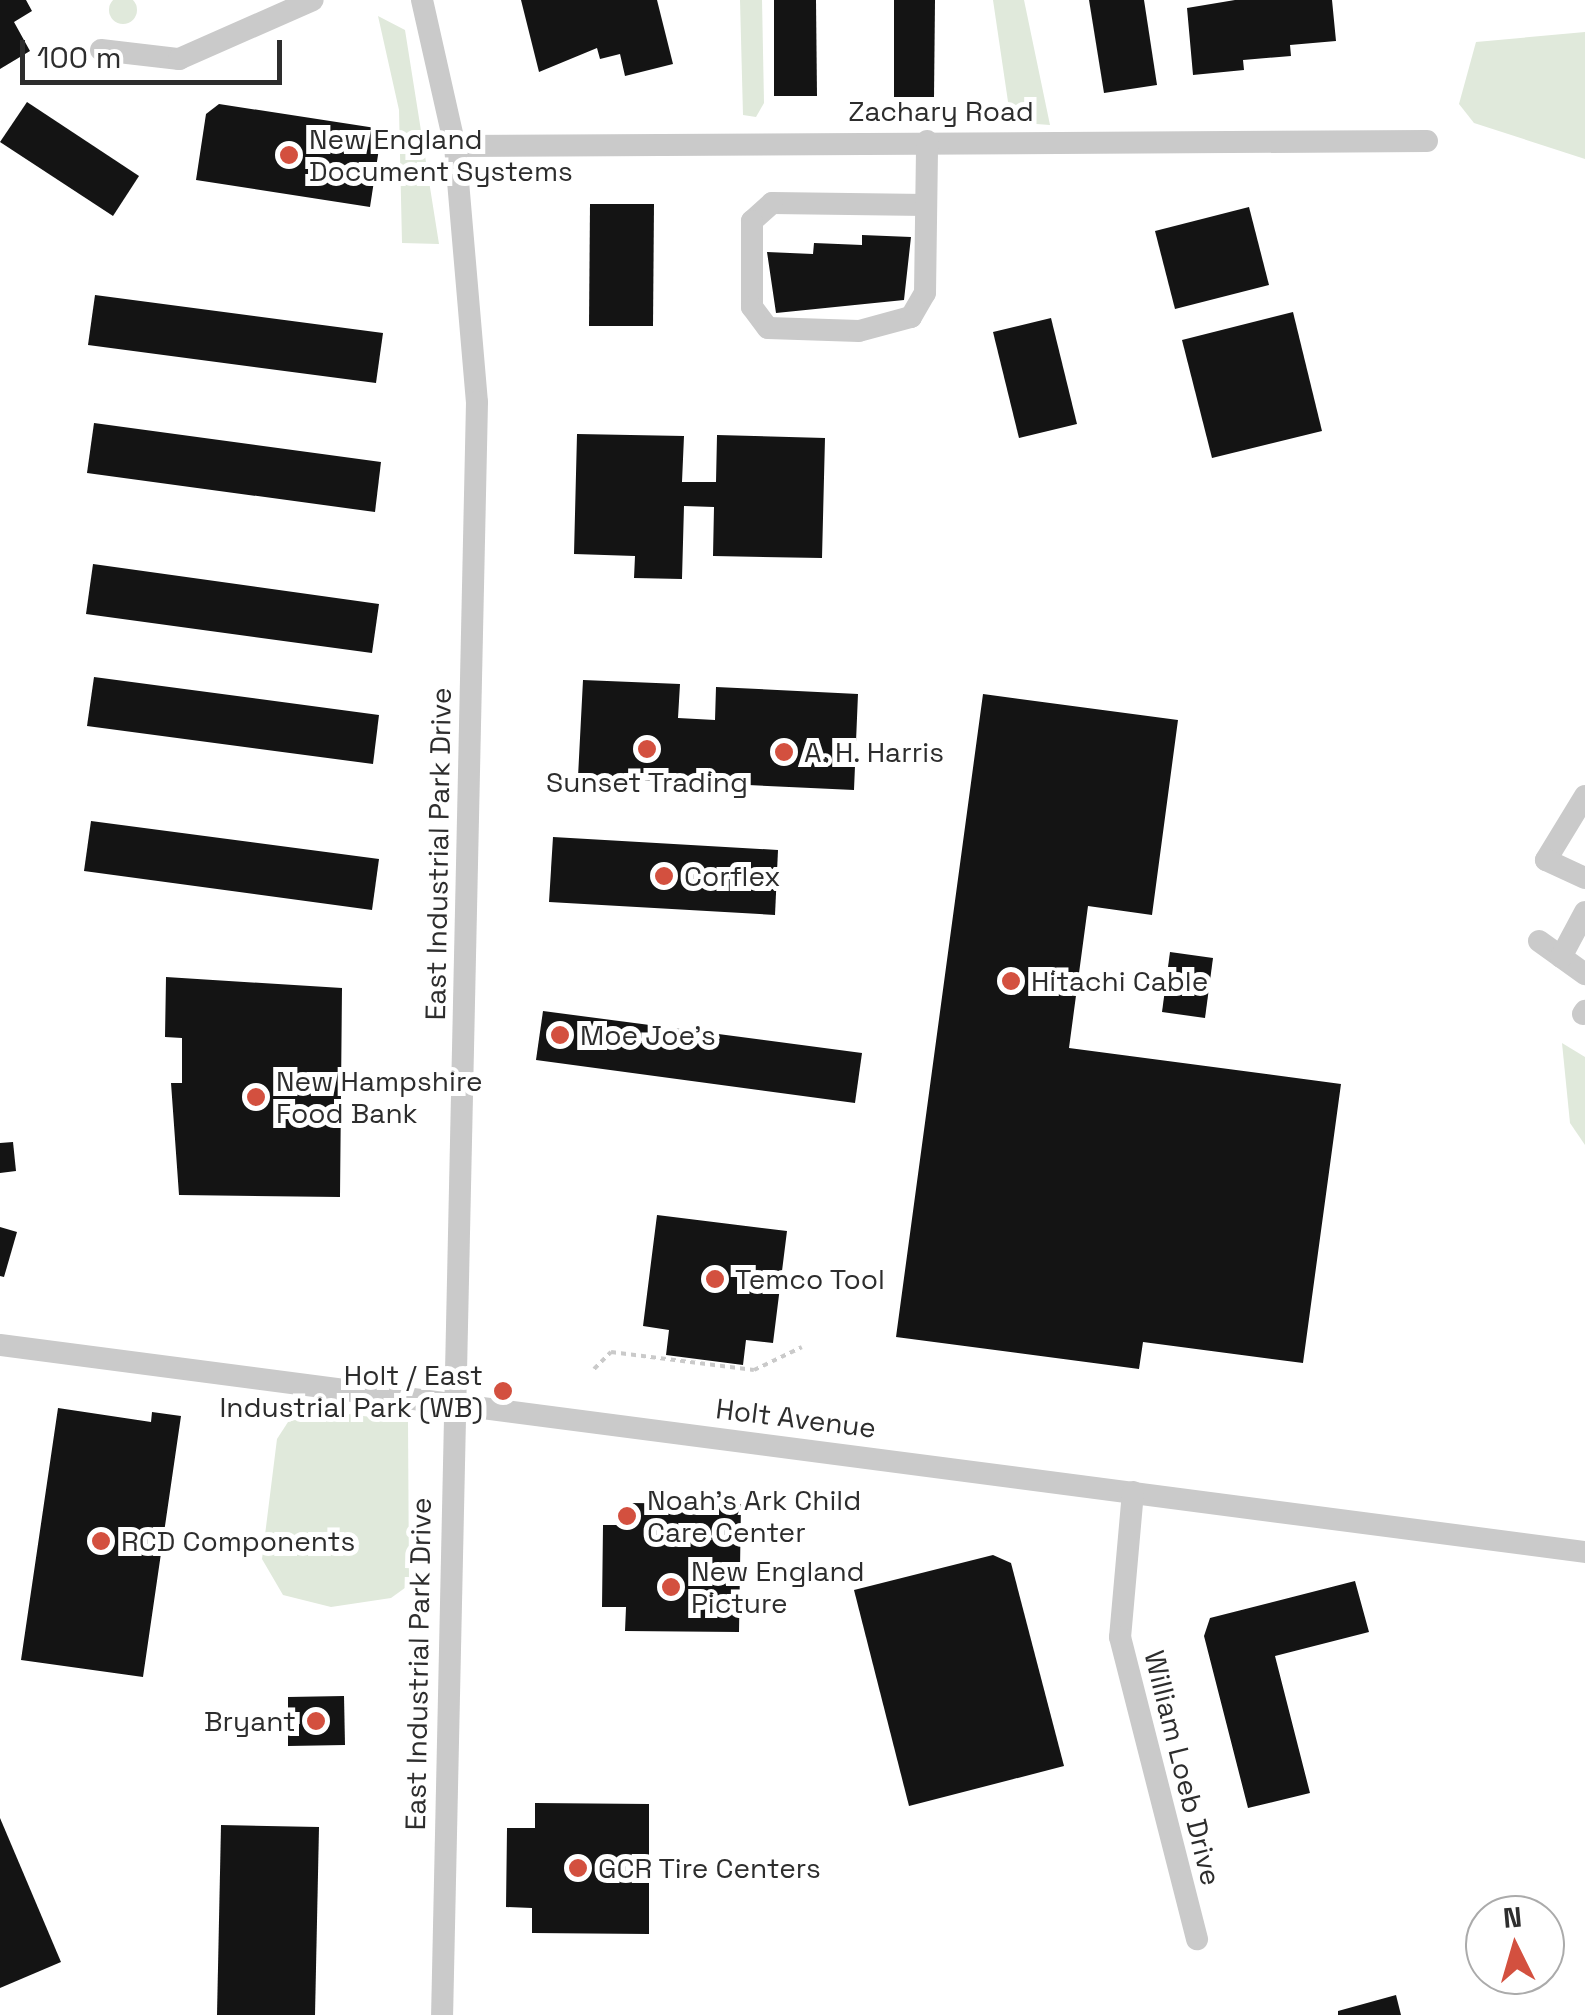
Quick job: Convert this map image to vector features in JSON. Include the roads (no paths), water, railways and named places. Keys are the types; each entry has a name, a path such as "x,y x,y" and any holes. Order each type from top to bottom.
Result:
{"street":[{"path":"101,50 179,59 314,0"},
{"name":"East Industrial Park Drive","path":"422,0 455,146 477,402 442,2015"},
{"path":"926,205 772,203 752,221 752,306 768,328 859,331 911,317 925,293 927,141"},
{"name":"Zachary Road","path":"455,146 1427,141"},
{"path":"1585,796 1546,860 1585,878"},
{"path":"1561,957 1585,912"},
{"path":"1539,941 1585,974"},
{"name":"Holt Avenue","path":"0,1345 1585,1552"},
{"name":"William Loeb Drive","path":"1132,1492 1120,1637 1197,1939"}],"place":[{"name":"New England Document Systems","path":"289,155"},
{"name":"Sunset Trading","path":"647,749"},
{"name":"A. H. Harris","path":"784,752"},
{"name":"Corflex","path":"664,876"},
{"name":"Hitachi Cable","path":"1011,981"},
{"name":"Moe Joe's","path":"560,1035"},
{"name":"New Hampshire Food Bank","path":"256,1097"},
{"name":"Temco Tool","path":"715,1279"},
{"name":"Holt / East Industrial Park (WB)","path":"503,1391"},
{"name":"Noah's Ark Child Care Center","path":"627,1516"},
{"name":"RCD Components","path":"101,1541"},
{"name":"New England Picture","path":"671,1587"},
{"name":"Bryant","path":"316,1721"},
{"name":"GCR Tire Centers","path":"578,1868"}]}
